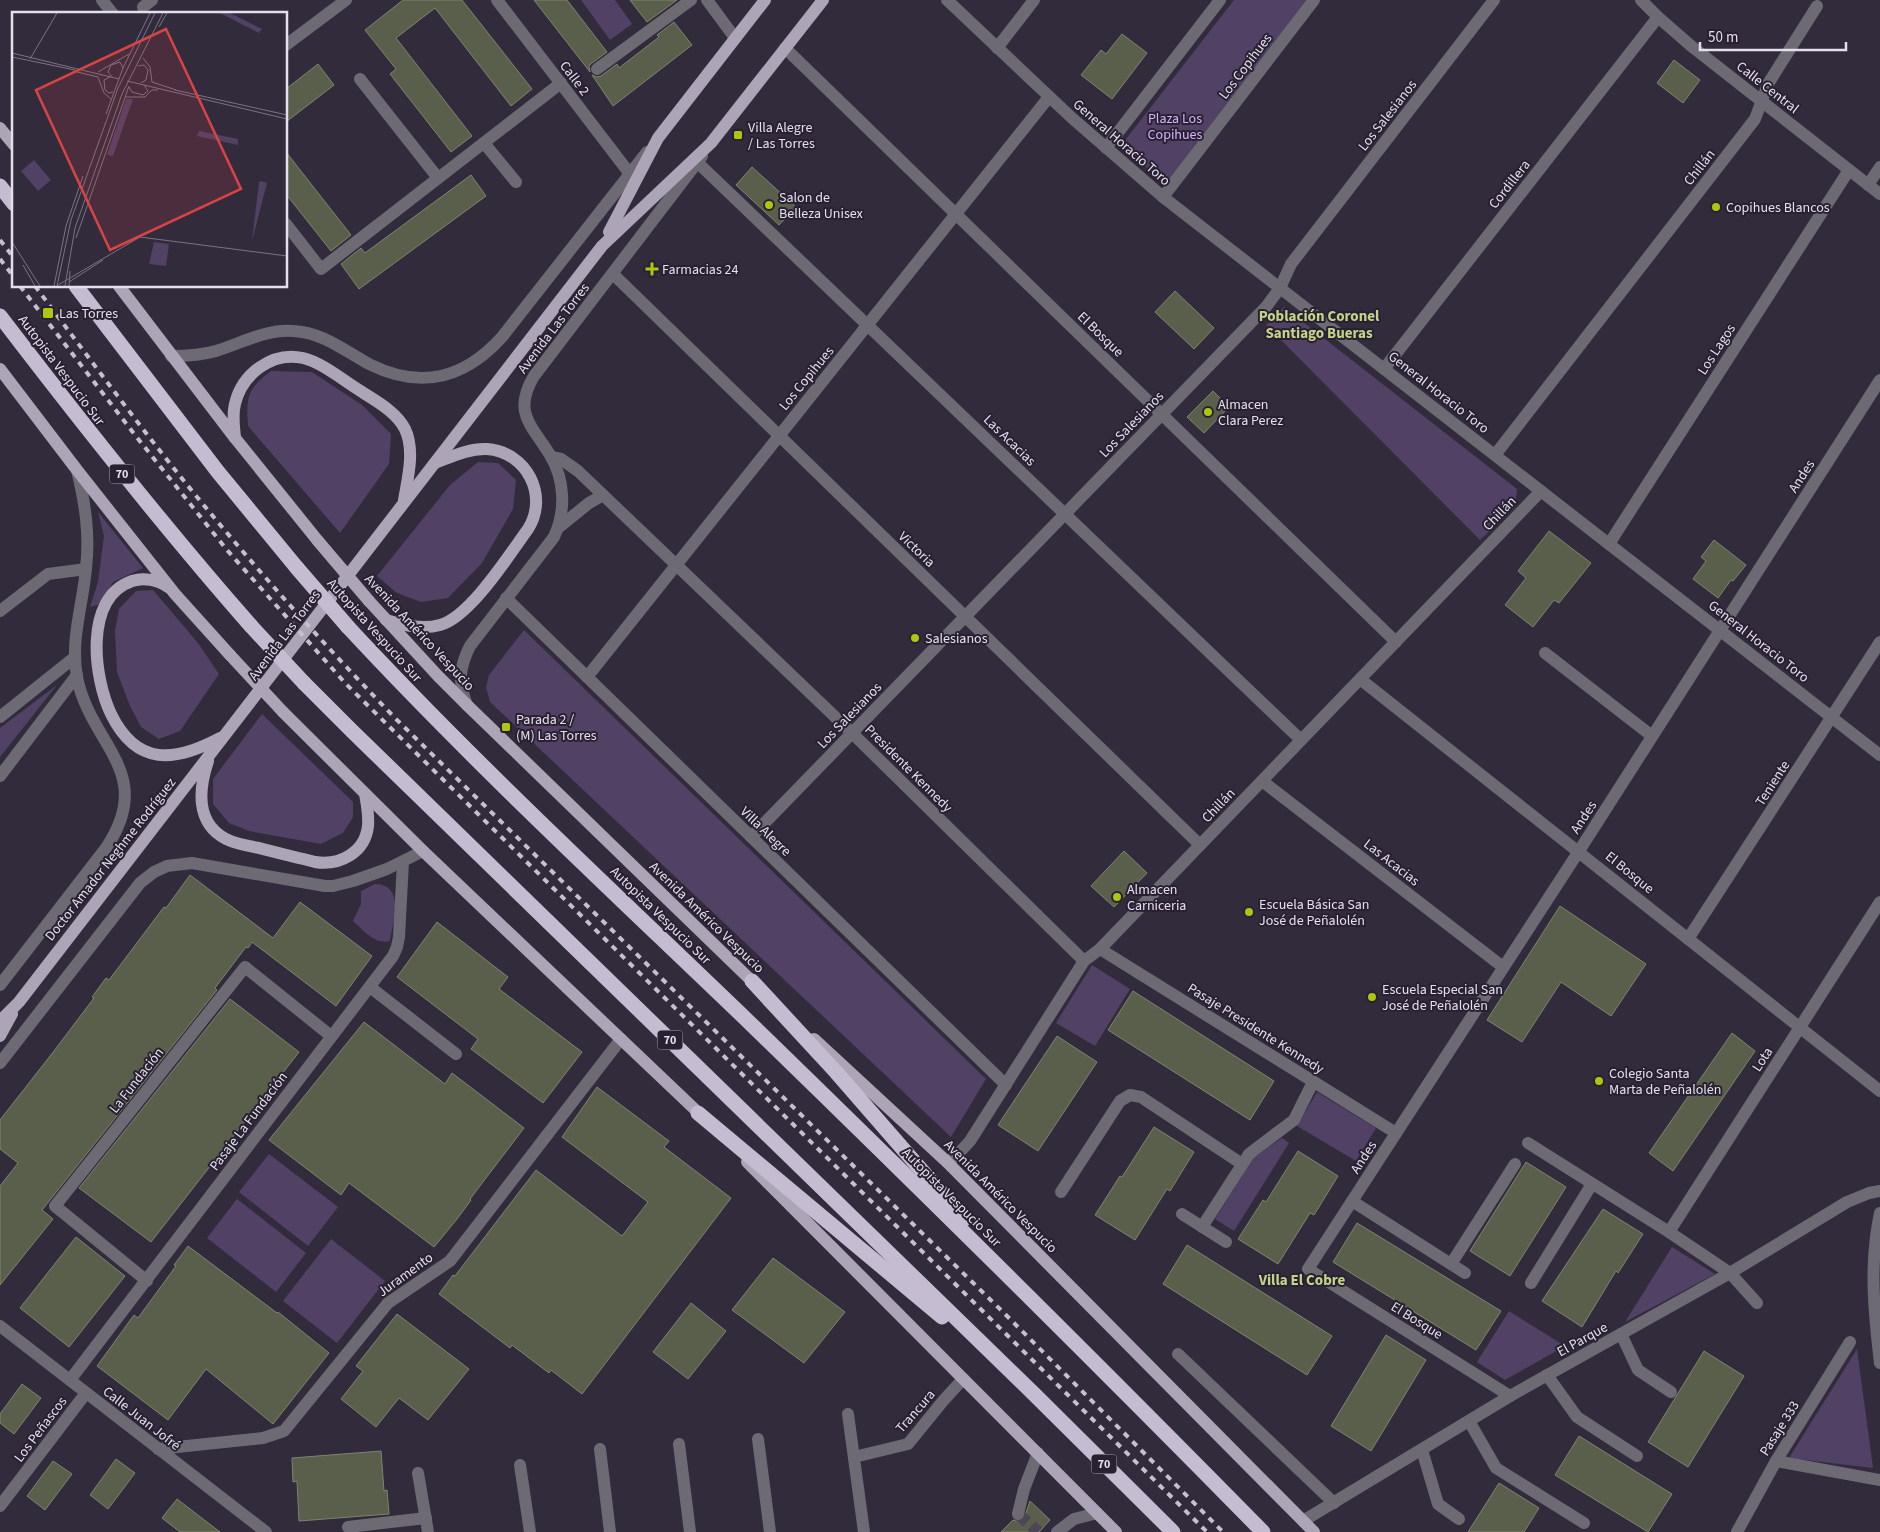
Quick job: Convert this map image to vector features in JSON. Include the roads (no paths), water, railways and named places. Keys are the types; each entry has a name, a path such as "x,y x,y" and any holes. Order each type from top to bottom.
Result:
{"highway":[{"path":"0,186 12,201"},
{"name":"Autopista Vespucio Sur","path":"78,288 218,472 297,568 348,627 432,716 884,1153 1263,1532"},
{"name":"Autopista Vespucio Sur","path":"0,316 149,508 251,626 304,682 359,738 1036,1396 1172,1532"},
{"path":"752,981 836,1072 1046,1313"},
{"path":"698,1113 1036,1396"}],"main road":[{"name":"Avenida Las Torres","path":"602,246 658,138 765,0"},
{"name":"Avenida Las Torres","path":"227,734 602,246 711,143 823,0"},
{"path":"0,128 12,143"},
{"name":"Avenida Américo Vespucio","path":"120,288 235,438 385,620 467,705 752,981 946,1162 1314,1532"},
{"path":"235,438 234,404 241,388 251,374 260,366 279,358 295,357 309,360 377,402 402,424 410,449 404,504"},
{"path":"0,368 77,470 175,594 283,712 423,851 698,1113 1116,1532"},
{"path":"385,620 414,627 433,627 442,625 456,617 476,598 528,529 534,517 537,500 532,480 520,463 510,456 492,450 480,450 457,454 433,464"},
{"path":"175,594 164,585 143,579 126,584 111,597 101,618 97,642 97,670 103,695 114,719 126,737 142,749 156,755 183,754 227,734"},
{"name":"Doctor Amador Neghme Rodríguez","path":"0,1036 19,1002 227,734"},
{"path":"212,751 202,783 201,805 211,828 222,837 233,842 321,863 339,861 354,852 365,837 368,816 365,794"},
{"name":"Doctor Amador Neghme Rodríguez","path":"0,1020 19,1002"}],"street":[{"path":"102,0 111,12"},
{"path":"288,44 346,0"},
{"name":"Calle 2","path":"497,0 630,174"},
{"path":"598,69 691,0"},
{"path":"708,0 736,38"},
{"name":"General Horacio Toro","path":"947,0 1049,97 1163,197 1880,755"},
{"path":"997,48 1034,0"},
{"path":"1106,148 1220,0"},
{"name":"Los Copihues","path":"1163,197 1314,0"},
{"name":"Los Salesianos","path":"751,837 1266,307 1280,288 1291,264 1494,0"},
{"name":"Calle Central","path":"1647,2 1658,18 1880,194"},
{"name":"Chillán","path":"1495,455 1755,119 1768,84 1817,6"},
{"name":"Cordillera","path":"1384,369 1658,18"},
{"name":"El Bosque","path":"785,48 1396,642"},
{"path":"360,79 438,178"},
{"path":"288,227 321,269 560,84"},
{"name":"Los Copihues","path":"587,677 1049,97"},
{"name":"Avenida Las Torres","path":"171,356 208,353 255,337 280,331 291,331 316,335 369,364 398,375 424,379 450,374 475,362 494,346 658,138"},
{"path":"484,143 516,182"},
{"name":"Avenida Las Torres","path":"467,705 460,680 465,656 474,641 554,536 558,528 563,506 563,495 557,469 528,423 525,407 528,385 711,143"},
{"name":"Las Acacias","path":"697,162 1301,740"},
{"path":"1868,185 1880,167"},
{"name":"Los Lagos","path":"1609,544 1849,170"},
{"name":"Victoria","path":"613,274 1200,845"},
{"name":"Andes","path":"1308,1269 1579,851 1880,380"},
{"name":"Presidente Kennedy","path":"551,457 561,459 573,466 852,733 1084,961"},
{"name":"Doctor Amador Neghme Rodríguez","path":"0,985 114,837 123,812 125,798 121,771 86,705 77,675 75,657 77,619 86,569 88,535 86,514 77,470"},
{"name":"Chillán","path":"946,1162 957,1155 970,1141 1084,961 1100,949 1541,491"},
{"path":"558,528 589,503 603,495"},
{"path":"0,612 48,574 86,569"},
{"name":"Villa Alegre","path":"506,598 1006,1084"},
{"name":"Teniente","path":"1688,939 1880,642"},
{"path":"1545,653 1652,736"},
{"path":"0,717 75,657"},
{"path":"0,776 77,675"},
{"name":"El Bosque","path":"1360,679 1880,1091"},
{"name":"Las Acacias","path":"1262,781 1503,967"},
{"path":"0,1063 140,883 160,869 176,864 202,864 325,886 353,882 403,862 423,851"},
{"name":"Pasaje La Fundación","path":"70,1380 393,956 398,947 403,862"},
{"name":"Lota","path":"1669,1232 1880,902"},
{"name":"Pasaje Presidente Kennedy","path":"1100,949 1396,1133"},
{"name":"La Fundación","path":"147,1281 56,1206 245,967 332,1036"},
{"path":"370,987 456,1054"},
{"name":"Juramento","path":"158,1449 263,1438 284,1431 388,1303 450,1261 621,1039"},
{"path":"1202,1227 1249,1154 1294,1120 1314,1082"},
{"path":"1061,1192 1120,1101 1130,1096 1141,1097 1242,1164"},
{"path":"1528,1143 1730,1273 1757,1303"},
{"path":"1451,1264 1515,1164"},
{"path":"1531,1283 1592,1184"},
{"name":"El Parque","path":"1303,1521 1510,1396 1730,1273 1847,1202 1868,1193 1880,1191"},
{"path":"1352,1201 1465,1273"},
{"path":"1880,1213 1873,1251 1872,1280 1880,1363"},
{"path":"1182,1214 1226,1242"},
{"name":"El Bosque","path":"1308,1269 1510,1396"},
{"name":"Calle Juan Jofré","path":"0,1326 266,1532"},
{"path":"1622,1334 1638,1370 1672,1392"},
{"name":"Pasaje 333","path":"1738,1532 1776,1462 1850,1342"},
{"path":"1178,1354 1334,1503"},
{"path":"1547,1376 1578,1417 1637,1456"},
{"name":"Trancura","path":"854,1457 908,1444 963,1380"},
{"name":"Los Peñascos","path":"0,1506 86,1393"},
{"path":"848,1414 864,1532"},
{"path":"1469,1421 1496,1468 1584,1523"},
{"path":"758,1439 770,1532"},
{"path":"679,1444 690,1532"},
{"path":"600,1449 610,1532"},
{"path":"1422,1450 1438,1504 1459,1519"},
{"path":"1018,1514 1024,1489 1038,1453"},
{"path":"1776,1462 1880,1480"},
{"path":"520,1465 530,1532"},
{"path":"418,1473 428,1532"},
{"path":"1057,1532 1074,1519 1097,1513"},
{"path":"348,1526 426,1518"}],"tunnel":[{"path":"1018,1514 1038,1532"}],"railway":[{"path":"0,240 12,255"},
{"path":"0,259 12,274"},
{"path":"22,288 227,550 346,684 1207,1532"},
{"path":"37,288 180,477 273,586 372,694 1006,1315 1223,1532"}],"place":[{"name":"Villa Alegre / Las Torres","path":"738,135"},
{"name":"Salon de Belleza Unisex","path":"769,205"},
{"name":"Copihues Blancos","path":"1716,207"},
{"name":"Farmacias 24","path":"652,269"},
{"name":"Las Torres","path":"48,313"},
{"name":"Almacen Clara Perez","path":"1208,412"},
{"name":"Salesianos","path":"915,638"},
{"name":"Parada 2 / (M) Las Torres","path":"506,727"},
{"name":"Almacen Carniceria","path":"1117,897"},
{"name":"Escuela Básica San José de Peñalolén","path":"1249,912"},
{"name":"Escuela Especial San José de Peñalolén","path":"1372,997"},
{"name":"Colegio Santa Marta de Peñalolén","path":"1599,1081"}],"district":[{"name":"Población Coronel Santiago Bueras","path":"1319,324"},
{"name":"Villa El Cobre","path":"1302,1280"}],"park label":[{"name":"Plaza Los Copihues","path":"1175,126"}]}
